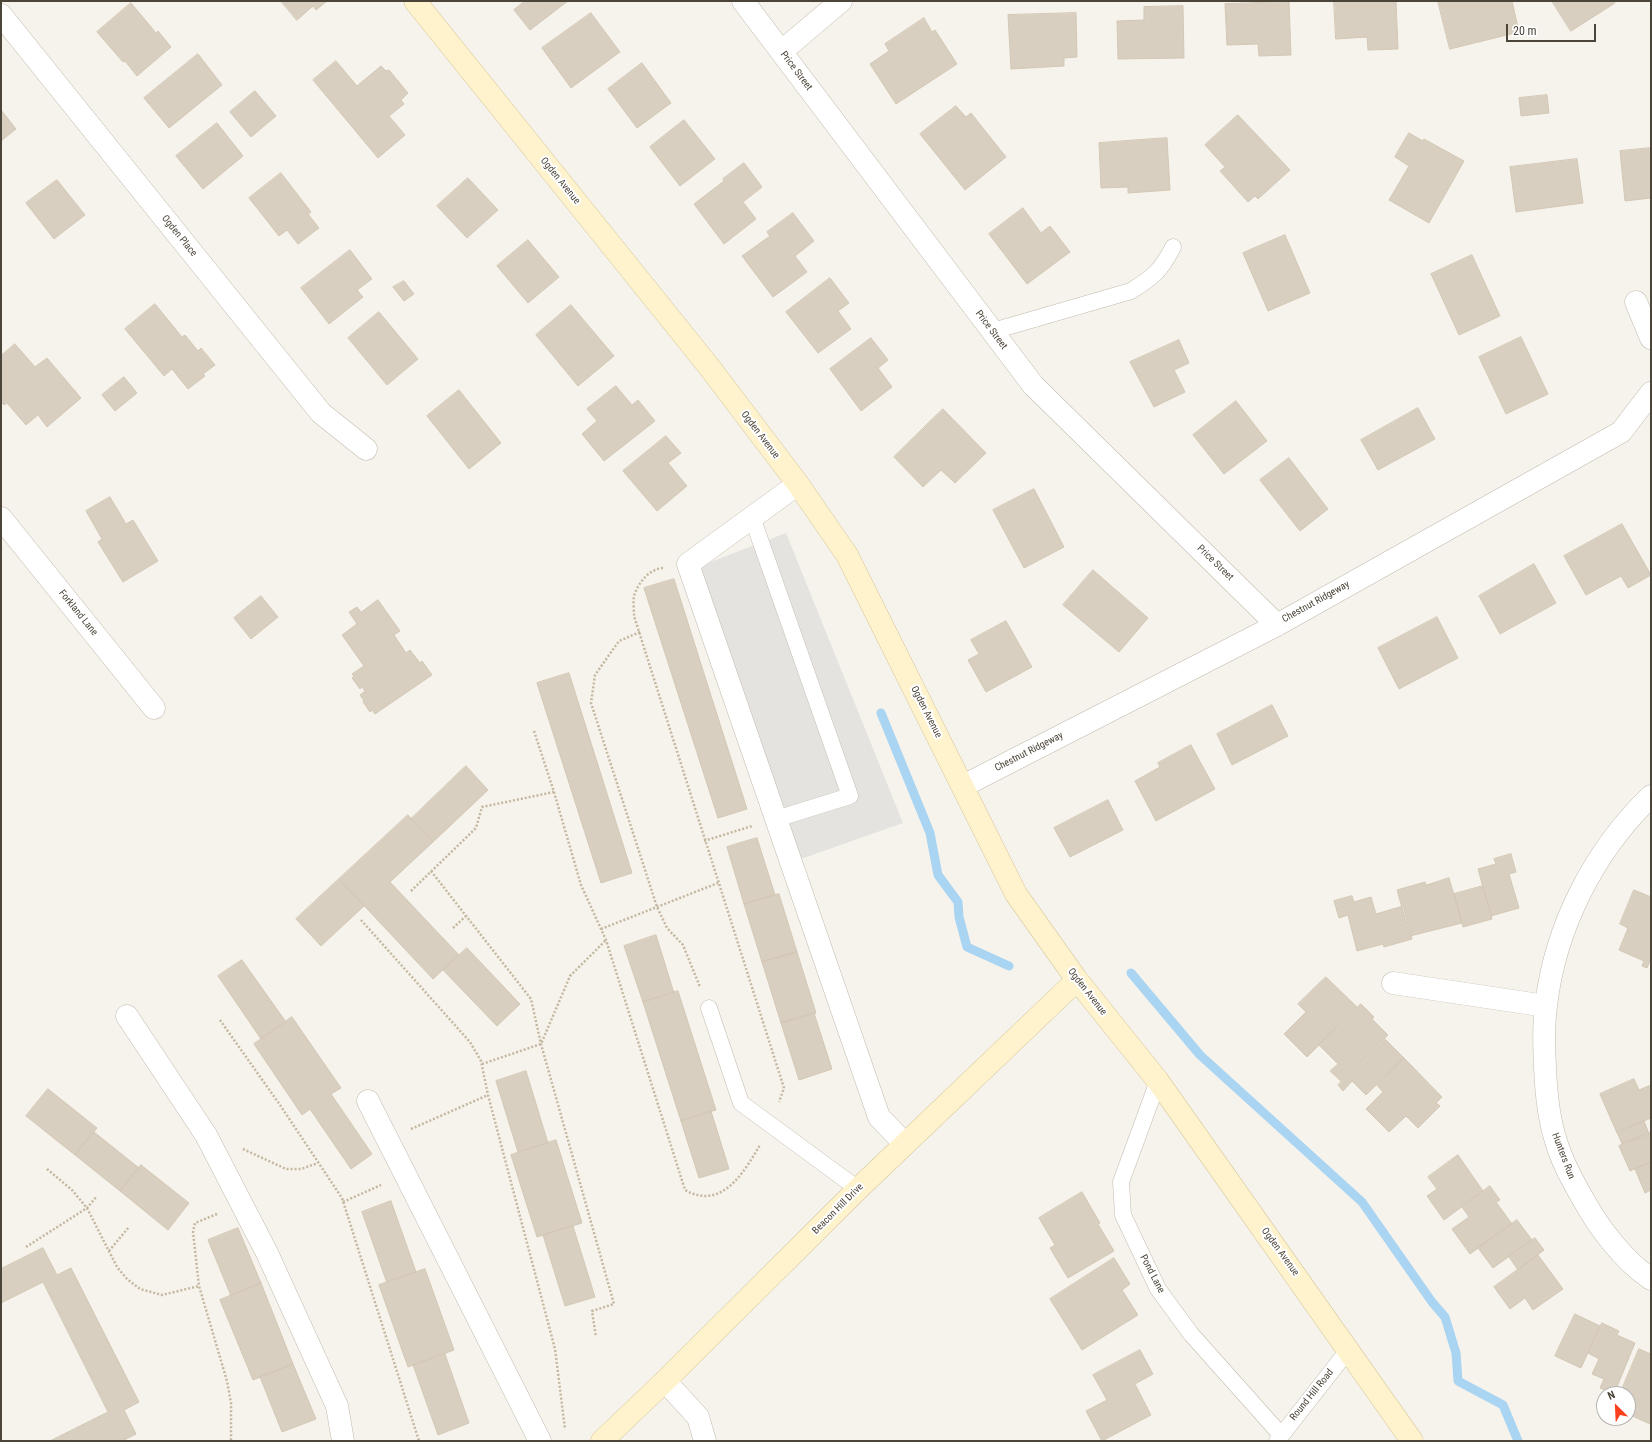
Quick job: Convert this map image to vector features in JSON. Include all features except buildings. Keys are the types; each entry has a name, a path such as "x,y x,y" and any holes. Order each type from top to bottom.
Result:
{"street":[{"name":"Ogden Avenue","path":"415,1 705,362 798,484 847,555 1016,894 1077,980 1158,1081 1349,1349 1412,1441"},
{"name":"Price Street","path":"744,1 1033,385 1277,624"},
{"path":"782,51 841,1"},
{"name":"Ogden Place","path":"1,15 321,413 366,449"},
{"path":"1636,302 1651,338"},
{"name":"Chestnut Ridgeway","path":"963,786 1277,624 1621,432 1651,393"},
{"path":"798,484 688,564 879,1117 905,1144"},
{"name":"Forkland Lane","path":"1,518 154,708"},
{"name":"Hunters Run","path":"1651,796 1614,836 1577,900 1564,929 1555,958 1546,1006 1544,1040 1547,1104 1558,1148 1568,1174 1595,1221 1619,1251 1651,1279"},
{"name":"Beacon Hill Drive","path":"602,1441 665,1381 858,1189 1077,980"},
{"path":"1393,983 1546,1006"},
{"path":"127,1016 209,1140 267,1254 338,1406 343,1441"},
{"path":"368,1101 540,1441"},
{"path":"665,1381 698,1417 705,1441"}],"lane":[{"path":"992,331 1131,291 1150,279 1165,264 1173,247"},
{"path":"752,518 850,796 776,819"},
{"path":"708,1008 742,1103 858,1189"},
{"name":"Pond Lane","path":"1158,1081 1121,1182 1123,1215 1158,1289 1191,1334 1279,1438"},
{"name":"Round Hill Road","path":"1279,1438 1349,1349"}],"path":[{"path":"534,731 554,792 581,885 606,940 685,1190 695,1196 710,1195 723,1191 738,1179 772,1125 784,1088 704,841 634,616 634,597 648,574 659,568 688,564"},
{"path":"640,632 619,641 595,675 591,703 657,907 667,928 683,945 708,1008"},
{"path":"411,891 476,828 482,807 554,792"},
{"path":"704,841 776,819"},
{"path":"431,871 531,999 541,1044 614,1304 592,1312 596,1337"},
{"path":"601,929 718,883"},
{"path":"453,928 466,916"},
{"path":"361,920 470,1042 482,1064 488,1095 555,1349 566,1432"},
{"path":"482,1064 541,1044 570,976 606,940"},
{"path":"220,1020 280,1105 343,1202 419,1441"},
{"path":"388,1139 488,1095"},
{"path":"209,1140 217,1136 286,1169 301,1169 318,1163"},
{"path":"47,1169 72,1190 87,1208 117,1267 127,1279 140,1289 162,1295 199,1286"},
{"path":"343,1202 405,1174"},
{"path":"26,1247 87,1208 97,1196"},
{"path":"206,1220 195,1223 193,1232 199,1286 227,1381 231,1403 231,1441"},
{"path":"109,1251 129,1227"}],"shaded area":[{"path":"786,533 903,823 798,860 700,566"}],"waterway":[{"path":"881,713 930,833 938,875 958,902 959,917 967,947 1009,966"},
{"path":"1131,973 1200,1055 1362,1202 1432,1302 1445,1317 1456,1353 1458,1381 1503,1405 1518,1441"}]}
